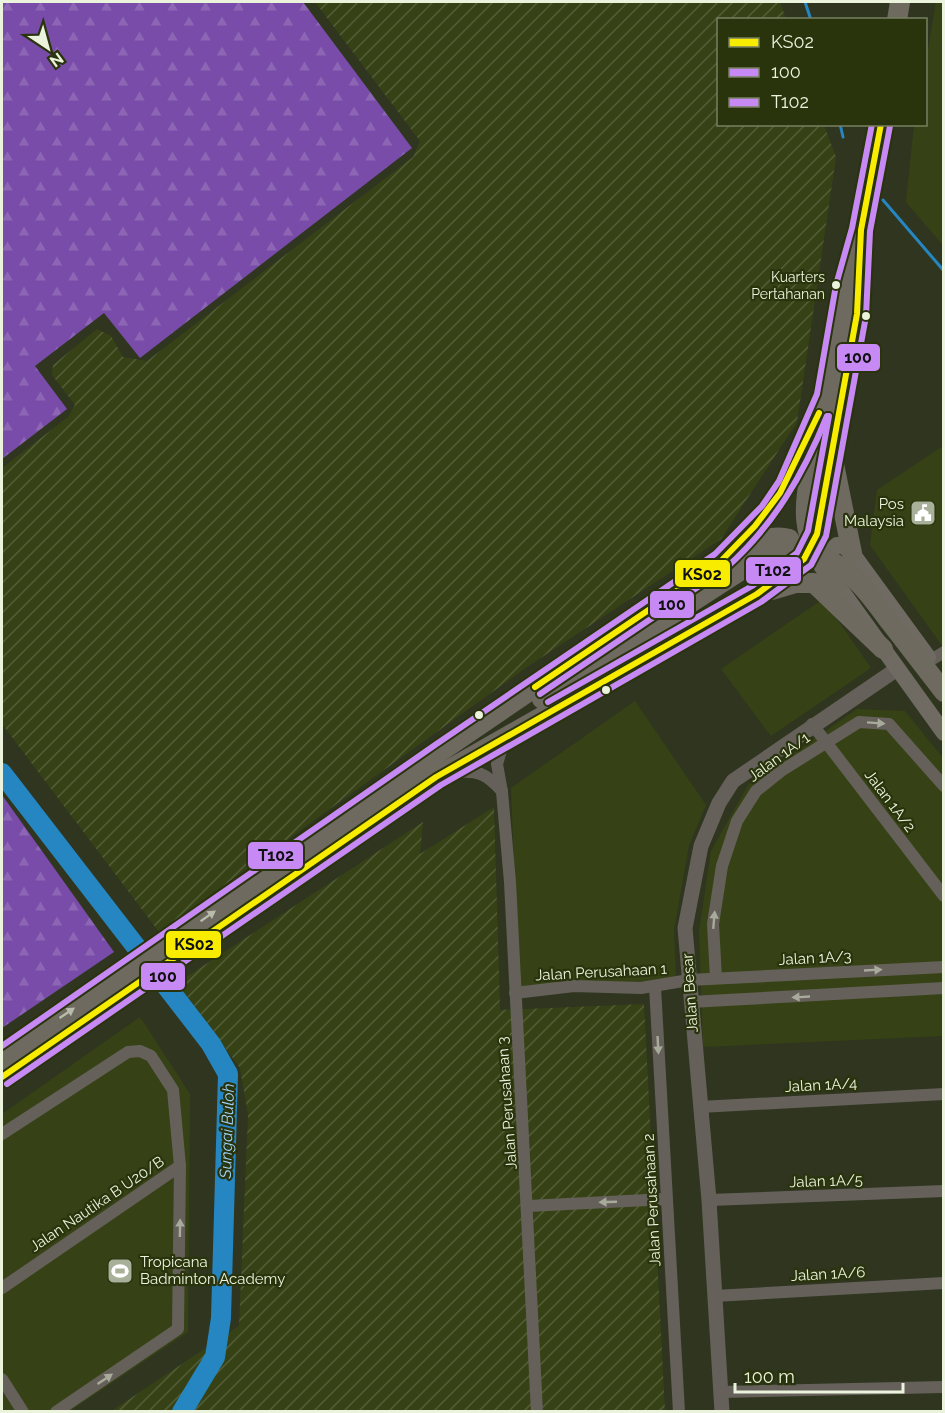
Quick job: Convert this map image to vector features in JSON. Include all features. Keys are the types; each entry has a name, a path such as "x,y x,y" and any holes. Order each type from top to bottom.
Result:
{"highway":[{"path":"897,18 900,2"},
{"path":"836,583 812,547 805,527 808,485 845,287 861,230 881,126"},
{"path":"2,1077 127,982 436,777 757,594 794,568 812,547 857,314 861,230"},
{"path":"721,561 769,512 787,485 826,397"},
{"path":"831,450 845,530 852,553"},
{"path":"165,956 440,752 721,561 751,545 780,536 789,539 795,545 797,552 794,568"},
{"path":"440,752 483,735 752,563 780,553 819,557 838,564 851,573 944,692"},
{"path":"757,594 796,583 814,583 883,649"},
{"path":"2,1057 127,982"}],"main road":[{"path":"944,676 937,656 852,553 843,546 837,546 828,554 828,567 836,583 944,733"}],"street":[{"name":"Jalan Besar","path":"722,1412 709,1200 685,928 701,846 719,803 733,781 812,724 897,669"},
{"name":"Jalan 1A/1","path":"716,978 713,924 722,866 737,820 756,791 781,771 859,722 890,724 944,786"},
{"name":"Jalan 1A/2","path":"812,724 944,896"},
{"name":"Jalan Perusahaan 3","path":"505,737 497,764 502,792 515,993 528,1206 537,1412"},
{"path":"436,777 469,770 483,773 502,792"},
{"name":"Jalan 1A/3","path":"688,980 944,967"},
{"name":"Jalan Perusahaan 1","path":"515,993 607,985 655,987 688,980"},
{"name":"Jalan Perusahaan 2","path":"655,987 679,1412"},
{"path":"690,1002 944,988"},
{"path":"2,1134 128,1052 140,1051 151,1056 173,1090 180,1166 178,1329 56,1412"},
{"name":"Jalan 1A/4","path":"700,1107 944,1094"},
{"name":"Jalan Nautika B U20/B","path":"2,1288 180,1166"},
{"name":"Jalan 1A/5","path":"709,1200 944,1191"},
{"path":"528,1206 667,1199"},
{"name":"Jalan 1A/6","path":"714,1296 944,1283"},
{"path":"2,1379 23,1412"},
{"path":"721,1392 944,1387"}],"shaded area":[{"path":"315,2 780,2 786,18 717,18 717,126 824,126 836,157 797,422 721,539 527,667 159,932 2,724 2,468 68,417 75,405 52,375 53,365 97,329 111,336 123,357 147,361 413,157 420,141"},
{"path":"936,2 944,2 943,245 906,202 914,126 927,126 927,55"},
{"path":"943,446 943,647 870,545 877,490"},
{"path":"823,599 871,668 771,736 721,669"},
{"path":"635,701 706,805 689,845 674,930 676,978 655,983 519,988 511,788"},
{"path":"857,709 905,711 943,758 943,1036 703,1047 699,932 711,851 748,785"},
{"path":"494,807 500,1010 644,1004 665,1411 110,1412 239,1326 248,1115 240,1068 177,983 423,822 420,854"},
{"path":"140,1017 190,1094 188,1332 70,1411 2,1411 2,1114"}],"green space":[{"path":"2,2 303,2 412,148 140,358 104,313 35,366 67,409 2,459"},
{"path":"2,795 114,952 2,1028"}],"waterway":[{"path":"805,2 810,18"},
{"path":"840,126 843,137"},
{"path":"883,200 944,271"},
{"name":"Sungai Buloh","path":"2,773 211,1044 228,1074 221,1318 215,1357 182,1412"}],"transit line":[{"name":"T102","path":"2,1046 435,745 715,554 762,506 779,481 817,394 836,285 852,228 872,126"},
{"name":"KS02","path":"2,1077 436,777 757,594 804,559 817,534 857,314 861,230 881,126"},
{"name":"100","path":"7,1084 441,785 761,602 811,565 826,536 866,316 870,231 890,126"},
{"name":"KS02","path":"535,687 721,561 755,526 780,493 819,413"},
{"name":"100","path":"540,694 726,568 743,552 786,498 808,459 827,416"},
{"name":"T102","path":"548,702 752,586 797,553 808,531 829,416"}],"place":[{"name":"Kuarters Pertahanan","path":"836,285"},
{"name":"Pos Malaysia","path":"923,513"},
{"name":"Tropicana Badminton Academy","path":"120,1271"}]}
